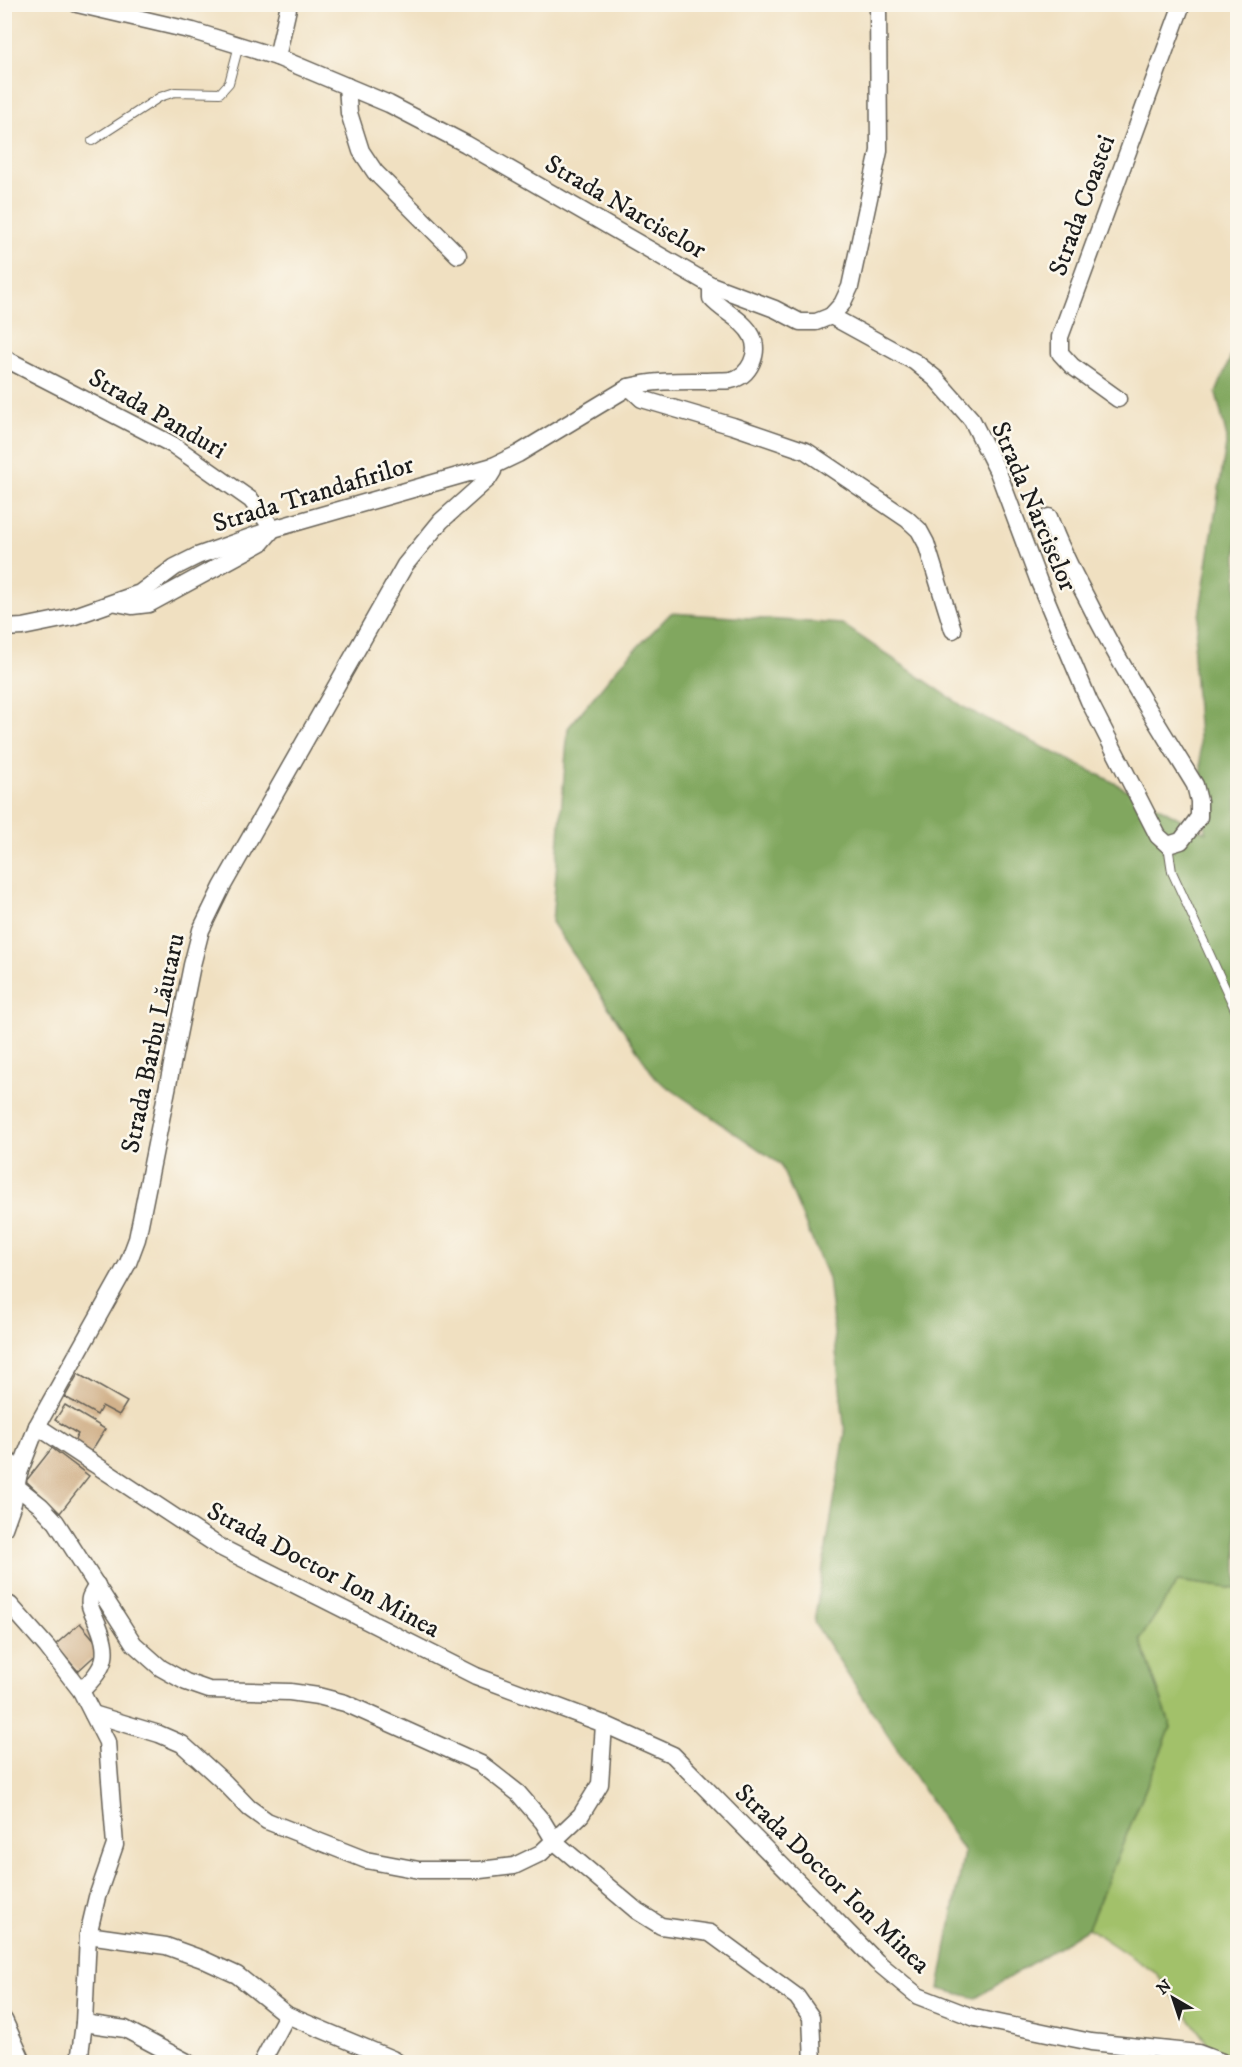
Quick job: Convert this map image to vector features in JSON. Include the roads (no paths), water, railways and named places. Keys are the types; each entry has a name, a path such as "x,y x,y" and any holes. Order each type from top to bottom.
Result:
{"street":[{"name":"Strada Narciselor","path":"76,4 193,30 277,57 347,86 389,104 466,144 711,285 774,309 800,322 816,322 831,316 915,362 936,379 972,420 998,472 1039,582 1113,752 1158,836 1168,845 1181,842 1199,817 1199,801 1195,785 1098,622 1059,543 1049,517"},
{"path":"277,57 289,4"},
{"path":"831,316 842,304 855,270 879,151 878,4"},
{"name":"Strada Coastei","path":"1118,399 1072,366 1060,353 1060,336 1182,4"},
{"path":"347,86 349,112 361,151 375,172 458,255"},
{"name":"Strada Trandafirilor","path":"4,628 23,627 72,617 116,603 140,593 175,567 198,556 273,529 493,466 518,454 629,387 646,382 733,380 751,368 755,345 741,322 718,306 711,298 711,285"},
{"name":"Strada Panduri","path":"4,358 173,445 251,500 273,529"},
{"path":"629,387 642,399 733,426 806,452 907,519 919,530 926,543 953,630"},
{"name":"Strada Barbu Lăutaru","path":"4,1528 37,1426 128,1263 137,1239 201,930 222,887 405,566 441,521 488,479 493,466"},
{"name":"Strada Doctor Ion Minea","path":"37,1426 220,1547 476,1676 604,1724 673,1755 877,1962 918,1996 975,2018 1091,2042 1198,2053 1222,2062"},
{"path":"4,1456 18,1480 56,1522 134,1644 161,1668 186,1682 209,1690 291,1692 345,1703 481,1764 518,1792 543,1822 555,1842 637,1911 661,1926 710,1933 797,1997 811,2017 813,2062"},
{"path":"81,1691 99,1671 105,1657 106,1647 90,1608 90,1597 97,1585"},
{"path":"4,1605 10,1605 81,1691 107,1742 115,1845 88,1935 84,2023 79,2062"},
{"path":"93,1714 159,1734 182,1744 249,1808 267,1821 366,1860 419,1870 480,1870 514,1866 542,1853 581,1815 600,1784 604,1724"},
{"path":"88,1935 166,1946 202,1959 237,1976 287,2015 397,2062"},
{"path":"262,2062 287,2015"},
{"path":"4,2020 23,2062"},
{"path":"84,2023 125,2029 187,2062"}],"lane":[{"path":"92,141 160,97 175,92 220,93 229,83 240,45"},
{"path":"1168,845 1173,872 1238,1016"}]}
